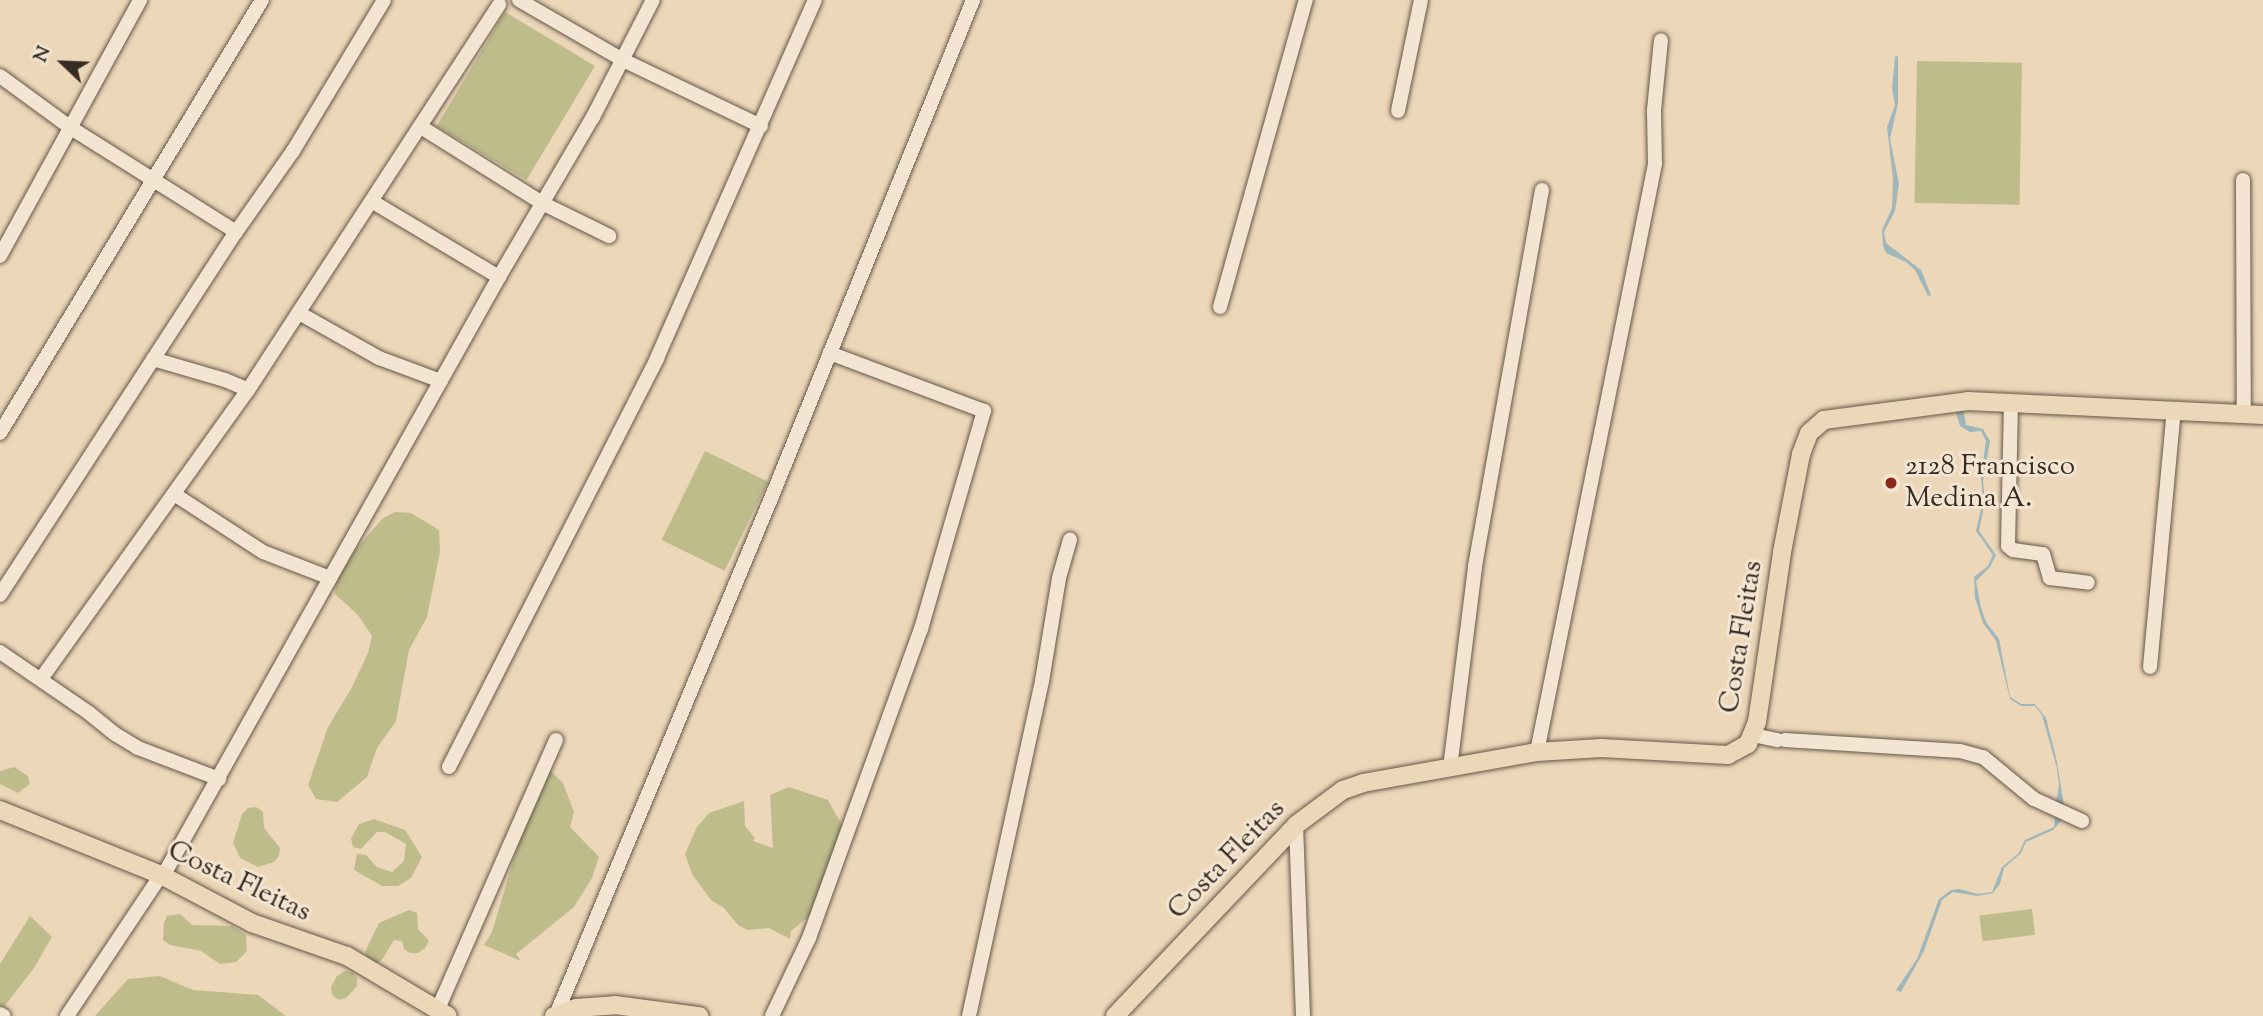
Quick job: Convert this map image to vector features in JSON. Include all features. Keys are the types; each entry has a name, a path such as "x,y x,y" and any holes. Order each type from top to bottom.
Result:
{"main road":[{"name":"Costa Fleitas","path":"1115,1016 1296,825 1343,790 1538,752 1601,748 1728,755 1740,751 1753,736 1782,552 1801,454 1809,433 1824,420 1968,401 2263,415"},
{"name":"Costa Fleitas","path":"0,810 162,875 252,923 347,956 443,1014"},
{"path":"555,1016 592,1006 699,1016"}],"street":[{"path":"0,256 139,0"},
{"path":"0,433 151,179 262,0"},
{"path":"0,595 236,232 293,151 384,0"},
{"path":"519,0 623,60 761,126"},
{"path":"67,1016 162,875 219,779 623,60 653,0"},
{"path":"449,767 657,358 815,0"},
{"path":"555,1016 973,0"},
{"path":"1220,307 1306,0"},
{"path":"1398,111 1421,0"},
{"path":"41,679 248,390 499,5"},
{"path":"1538,752 1655,164 1654,110 1661,40"},
{"path":"0,76 71,128 236,232"},
{"path":"421,127 542,203 609,236"},
{"path":"2243,180 2244,414"},
{"path":"1450,768 1475,566 1542,190"},
{"path":"373,202 499,277"},
{"path":"299,313 379,358 441,381"},
{"path":"772,1016 814,926 921,629 984,411 830,353"},
{"path":"153,359 225,380 248,390"},
{"path":"2011,402 2009,548 2043,554 2050,578 2088,583"},
{"path":"2150,667 2174,410"},
{"path":"174,494 263,552 330,578"},
{"path":"969,1016 1040,694 1059,578 1070,540"},
{"path":"0,652 138,748 219,779"},
{"path":"1753,736 1960,751 1983,757 2034,799 2082,821"},
{"path":"443,1014 556,740"},
{"path":"1296,825 1303,1016"}],"shaded area":[{"path":"505,12 595,66 527,180 436,126"},
{"path":"1917,61 2022,63 2020,205 1915,203"},
{"path":"705,451 768,482 725,571 662,540"},
{"path":"395,512 411,513 439,530 440,552 427,617 409,650 396,721 377,748 367,777 337,802 316,799 308,785 328,727 351,689 368,653 372,636 358,615 335,594 337,571 383,518"},
{"path":"14,767 28,776 30,784 18,793 0,784 0,771"},
{"path":"550,770 563,783 574,812 570,827 599,857 592,878 574,907 516,954 521,961 484,945 492,932 520,838"},
{"path":"789,787 828,800 842,825 836,859 821,898 808,917 791,931 790,939 769,928 747,930 738,925 724,908 711,900 692,874 685,854 697,827 709,813 744,801 745,826 755,838 753,841 773,848 770,795"},
{"path":"256,807 263,812 264,828 280,848 279,856 274,862 258,867 240,858 233,843 242,814 248,808"},
{"path":"374,819 405,830 422,857 411,878 398,886 382,886 354,870 357,854 366,855 377,867 392,872 404,861 406,844 385,832 377,832 361,849 353,847 351,839 359,824"},
{"path":"2032,909 2035,935 1983,941 1979,915"},
{"path":"409,910 417,913 418,929 429,941 425,948 418,953 410,953 404,949 402,941 394,940 382,960 375,964 368,960 365,952 379,923"},
{"path":"180,914 192,925 232,926 246,935 247,951 236,962 220,964 201,951 170,945 163,940 164,923 167,916"},
{"path":"30,916 52,937 34,968 0,1012 0,964"},
{"path":"344,971 352,972 357,978 357,986 346,998 339,1000 332,995 331,987 337,976"},
{"path":"160,976 193,990 258,995 286,1016 95,1016 128,979"}],"water":[{"path":"1898,56 1898,103 1890,139 1899,184 1895,211 1884,232 1886,243 1921,270 1931,295 1928,296 1915,270 1906,262 1886,253 1883,246 1882,230 1892,208 1893,179 1887,127 1895,105 1892,88 1895,57"},
{"path":"1963,408 1966,425 1983,429 1990,441 1983,482 1985,501 1979,531 1996,555 1990,567 1976,581 1981,608 1986,622 1999,639 2010,697 2021,704 2035,704 2046,718 2057,762 2064,806 2056,802 2059,786 2057,768 2042,715 2035,706 2021,706 2010,699 1996,641 1983,623 1975,598 1974,577 1988,566 1993,555 1976,531 1983,501 1981,476 1986,441 1981,431 1970,432 1960,426 1955,409"},
{"path":"2055,817 2063,819 2053,830 2026,842 2021,853 2004,868 2000,884 1993,893 1977,896 1953,892 1942,900 1924,951 1901,992 1896,990 1917,959 1939,899 1951,890 1959,889 1978,894 1992,892 2002,867 2019,853 2025,840 2054,827"}],"place":[{"name":"2128 Francisco Medina A.","path":"1891,483"}]}
